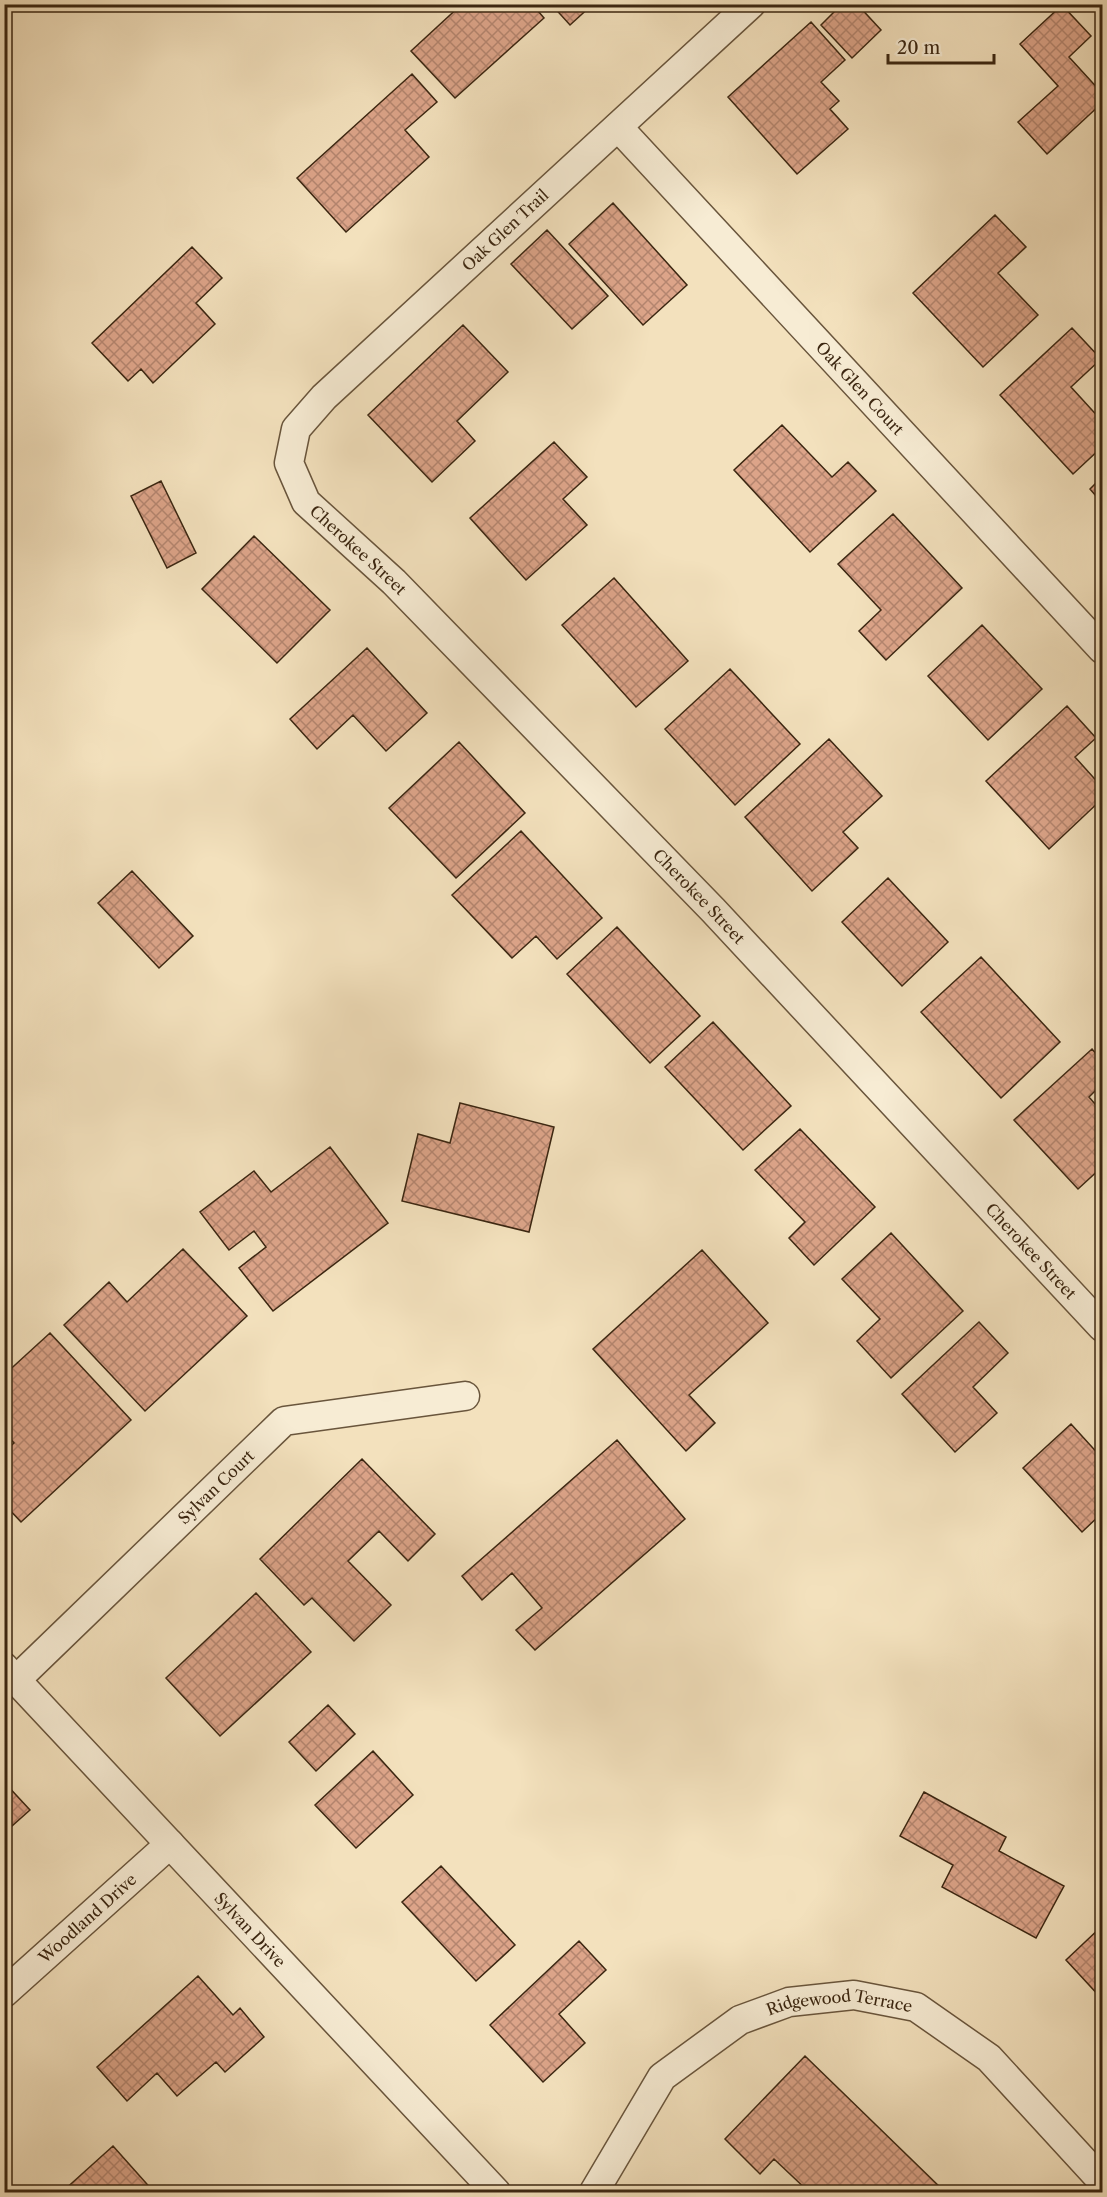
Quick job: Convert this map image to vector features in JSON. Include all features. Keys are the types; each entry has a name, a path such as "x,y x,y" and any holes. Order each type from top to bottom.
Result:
{"street":[{"name":"Oak Glen Trail","path":"291,473 289,462 296,429 324,397 751,4"},
{"name":"Oak Glen Court","path":"618,127 1102,649"},
{"name":"Cherokee Street","path":"291,473 306,502 394,582 713,910 1102,1327"},
{"name":"Sylvan Court","path":"10,1674 284,1421 465,1396"},
{"name":"Sylvan Drive","path":"10,1674 496,2193"},
{"name":"Woodland Drive","path":"4,1993 170,1844"},
{"name":"Ridgewood Terrace","path":"594,2193 662,2077 740,2019 789,2002 854,1995 916,2007 989,2058 1102,2181"}],"building":[{"path":"462,4 532,4 544,18 455,98 411,51"},
{"path":"551,4 593,4 570,25"},
{"path":"842,4 857,4 881,30 852,58 821,25"},
{"path":"1062,5 1091,36 1069,57 1102,93 1102,103 1047,154 1018,122 1058,86 1020,44"},
{"path":"811,22 845,60 821,82 839,101 830,109 848,129 797,174 728,97"},
{"path":"412,74 437,102 405,130 429,157 346,232 297,178"},
{"path":"613,203 687,285 643,325 569,244"},
{"path":"995,215 1026,247 998,273 1038,315 983,367 913,293"},
{"path":"547,230 608,296 572,329 511,264"},
{"path":"192,247 222,278 196,303 215,324 153,383 141,369 128,381 92,343"},
{"path":"463,325 508,372 457,421 475,441 432,482 368,415"},
{"path":"1072,328 1101,359 1071,387 1102,421 1102,447 1073,474 1000,395"},
{"path":"782,425 832,477 848,462 876,491 810,552 734,470"},
{"path":"554,442 587,477 563,499 587,525 526,580 470,518"},
{"path":"1102,477 1102,503 1090,489"},
{"path":"161,481 196,553 167,568 131,496"},
{"path":"893,514 962,588 886,660 859,631 881,610 838,564"},
{"path":"254,536 330,610 277,663 202,589"},
{"path":"614,578 688,661 636,707 562,625"},
{"path":"982,625 1042,689 988,740 928,676"},
{"path":"367,648 427,713 386,751 353,715 317,749 290,719"},
{"path":"730,669 800,744 735,805 665,729"},
{"path":"1067,706 1096,738 1075,757 1102,787 1102,799 1049,849 986,781"},
{"path":"829,739 882,796 843,832 858,848 812,891 745,817"},
{"path":"459,742 525,813 456,878 389,808"},
{"path":"521,831 602,918 557,959 536,936 512,958 452,895"},
{"path":"132,871 193,936 159,968 98,903"},
{"path":"888,878 948,942 902,986 842,922"},
{"path":"617,927 700,1016 650,1063 567,974"},
{"path":"981,957 1060,1042 1001,1098 921,1012"},
{"path":"713,1022 791,1106 743,1150 665,1067"},
{"path":"1092,1049 1102,1061 1102,1084 1089,1097 1102,1112 1102,1167 1078,1189 1014,1120"},
{"path":"460,1103 554,1127 529,1232 402,1201 418,1134 450,1143"},
{"path":"800,1129 875,1207 814,1265 789,1238 805,1222 755,1170"},
{"path":"330,1147 388,1223 273,1311 239,1268 266,1247 254,1231 229,1250 200,1212 254,1171 271,1192"},
{"path":"891,1233 963,1311 891,1378 857,1341 880,1319 842,1279"},
{"path":"183,1249 247,1316 145,1411 64,1325 109,1282 127,1302"},
{"path":"702,1250 768,1323 689,1395 715,1423 686,1451 593,1349"},
{"path":"979,1322 1008,1353 973,1387 997,1413 955,1452 902,1394"},
{"path":"50,1333 131,1420 21,1522 4,1504 4,1452 14,1443 4,1432 4,1375"},
{"path":"1071,1424 1102,1458 1102,1513 1082,1532 1023,1468"},
{"path":"617,1440 685,1519 535,1650 516,1630 542,1608 512,1573 482,1600 462,1576"},
{"path":"362,1459 435,1534 408,1561 379,1531 348,1561 391,1605 354,1641 312,1598 304,1605 260,1559"},
{"path":"256,1593 311,1652 220,1736 166,1678"},
{"path":"328,1705 355,1734 316,1771 289,1742"},
{"path":"373,1751 413,1795 356,1848 315,1805"},
{"path":"4,1782 30,1810 4,1833"},
{"path":"924,1792 1006,1837 999,1851 1064,1886 1036,1938 942,1887 953,1865 900,1836"},
{"path":"441,1866 515,1945 476,1981 402,1902"},
{"path":"1102,1926 1102,1999 1066,1960"},
{"path":"579,1941 606,1970 559,2014 585,2043 543,2082 490,2025"},
{"path":"198,1976 233,2015 240,2008 264,2037 225,2072 216,2062 177,2096 157,2073 127,2101 97,2067"},
{"path":"805,2056 945,2192 809,2192 774,2159 760,2174 725,2139"},
{"path":"113,2146 154,2192 62,2192"}]}
